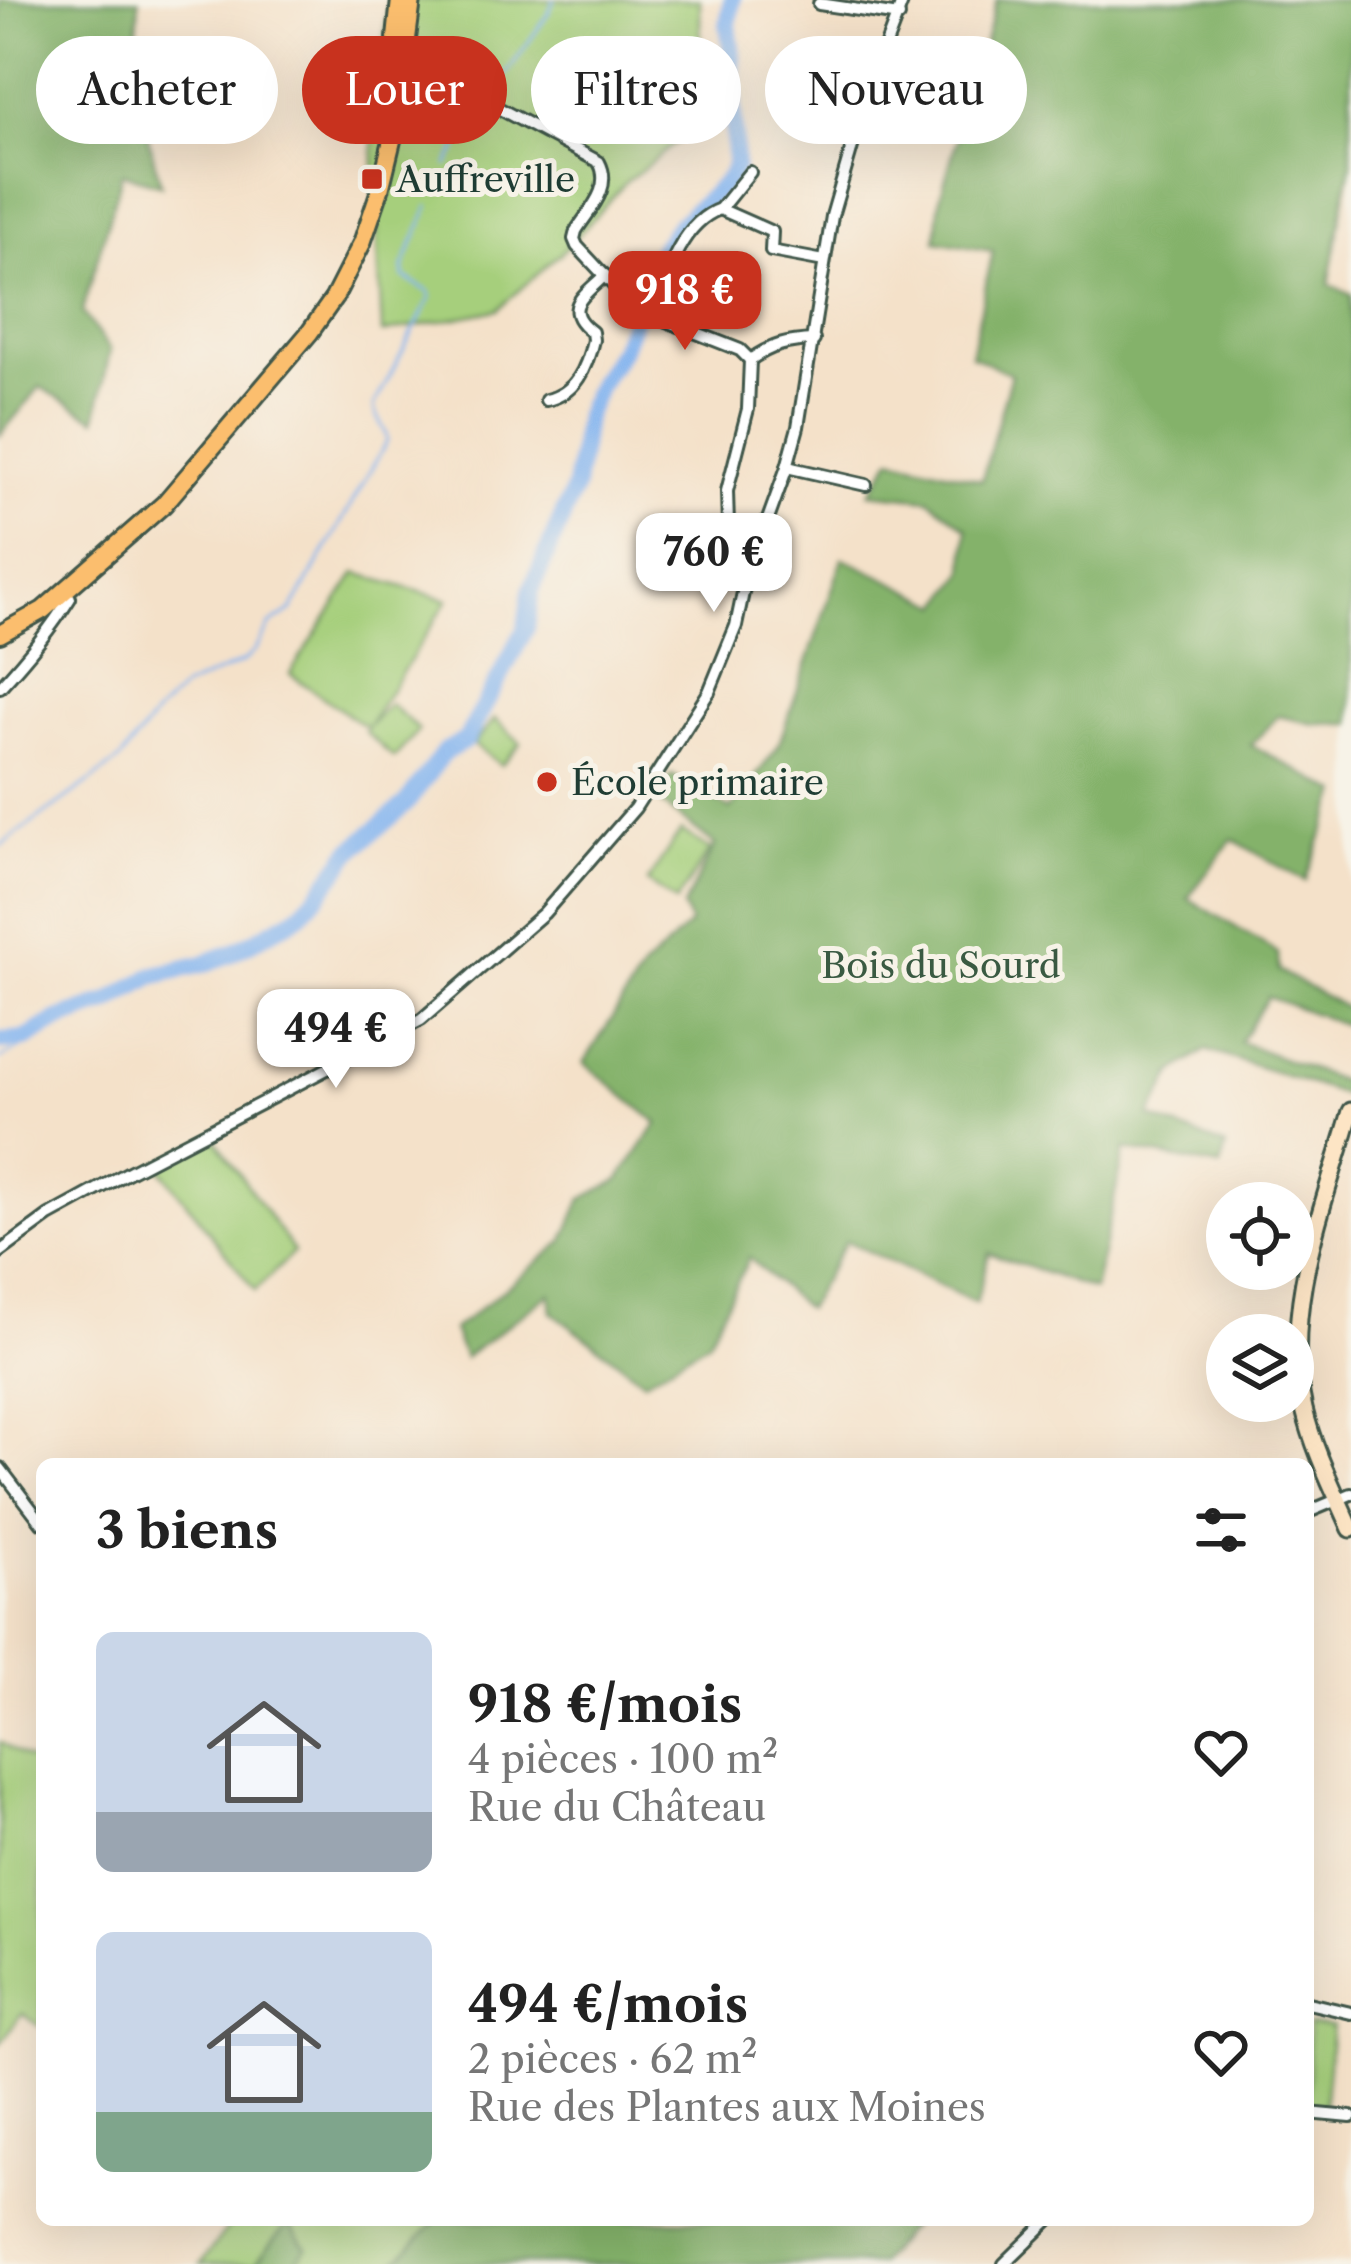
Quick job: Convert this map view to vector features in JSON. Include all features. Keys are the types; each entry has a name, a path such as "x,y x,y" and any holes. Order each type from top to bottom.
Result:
{"main road":[{"path":"400,0 400,36"},
{"path":"404,36 412,0"},
{"path":"0,634 66,592 164,504 318,321 346,278 374,214 387,144"},
{"path":"1351,1111 1306,1272 1298,1342 1305,1411 1344,1497 1351,1529"}],"street":[{"path":"0,1252 49,1216 110,1182 421,1020 544,913 635,808 709,692 736,626 745,583 787,466 814,340 832,216 867,95 903,0"},
{"path":"820,4 899,16"},
{"path":"507,113 599,162 604,185 574,239 631,304 740,350 750,360 748,409 727,491 728,525 745,583"},
{"path":"719,209 750,172"},
{"path":"650,314 671,260 712,210 772,232 771,251 824,261"},
{"path":"547,400 560,397 577,383 593,340 592,332 574,312 577,302 605,275"},
{"path":"750,360 769,346 814,340"},
{"path":"787,466 866,485"},
{"path":"0,686 61,612 70,598 66,592"},
{"path":"0,1468 36,1514"},
{"path":"1314,1510 1344,1497"},
{"path":"1314,2004 1351,2013"},
{"path":"1314,2114 1351,2117"},
{"path":"1004,2264 1042,2226"}],"green space":[{"path":"0,0 139,0 137,36 36,36 36,144 150,144 161,185 122,173 82,312 110,350 96,419 40,387 0,435"},
{"path":"389,0 700,0 700,36 531,36 531,144 675,144 627,181 569,245 497,310 382,333 373,144 507,144 507,36 384,36"},
{"name":"Bois du Sourd","path":"997,0 1351,0 1351,163 1329,284 1351,295 1351,724 1315,724 1278,716 1251,745 1339,793 1305,881 1232,839 1188,898 1278,953 1279,971 1351,1011 1351,1027 1268,997 1240,1042 1344,1082 1344,1095 1206,1050 1173,1073 1150,1117 1226,1147 1220,1167 1125,1149 1094,1290 989,1253 976,1303 846,1241 806,1309 749,1258 708,1341 644,1381 552,1312 550,1293 464,1358 453,1330 563,1242 582,1199 619,1180 658,1123 584,1063 643,969 690,924 683,908 715,845 655,798 672,775 731,809 778,747 843,558 941,605 965,572 967,528 929,499 870,493 892,458 982,480 1011,374 971,355 993,251 936,241 940,198 956,144 1027,144 1027,36 987,36"},
{"path":"356,573 448,600 368,726 390,704 419,730 394,758 365,732 367,728 290,674"},
{"path":"495,719 521,743 501,765 473,744"},
{"path":"681,831 710,850 676,902 647,882"},
{"path":"213,1136 294,1252 255,1291 157,1164"},
{"path":"0,1742 36,1764 36,2024 22,2013 0,2044"},
{"path":"1314,2025 1332,2026 1324,2106 1314,2105"},
{"path":"229,2226 286,2226 255,2264 200,2264"},
{"path":"286,2226 307,2248 294,2264 255,2264"},
{"path":"290,2226 432,2226 393,2264 294,2264 307,2248"},
{"path":"432,2226 910,2226 879,2264 393,2264"}],"waterway":[{"path":"507,73 554,0"},
{"path":"0,1041 26,1039 58,1020 109,1002 152,976 232,953 298,916 351,851 406,804 444,752 466,740 526,628 531,591 575,487 586,414 621,350 661,249 735,167 728,25 732,0"},
{"path":"448,165 460,144"},
{"path":"0,846 120,760 183,688 243,662 271,624 292,610 387,441 374,406 431,297 404,277 403,267 429,206"},
{"path":"0,1059 39,1032"}],"place":[{"name":"Auffreville","path":"372,179"},
{"name":"École primaire","path":"547,782"}]}
